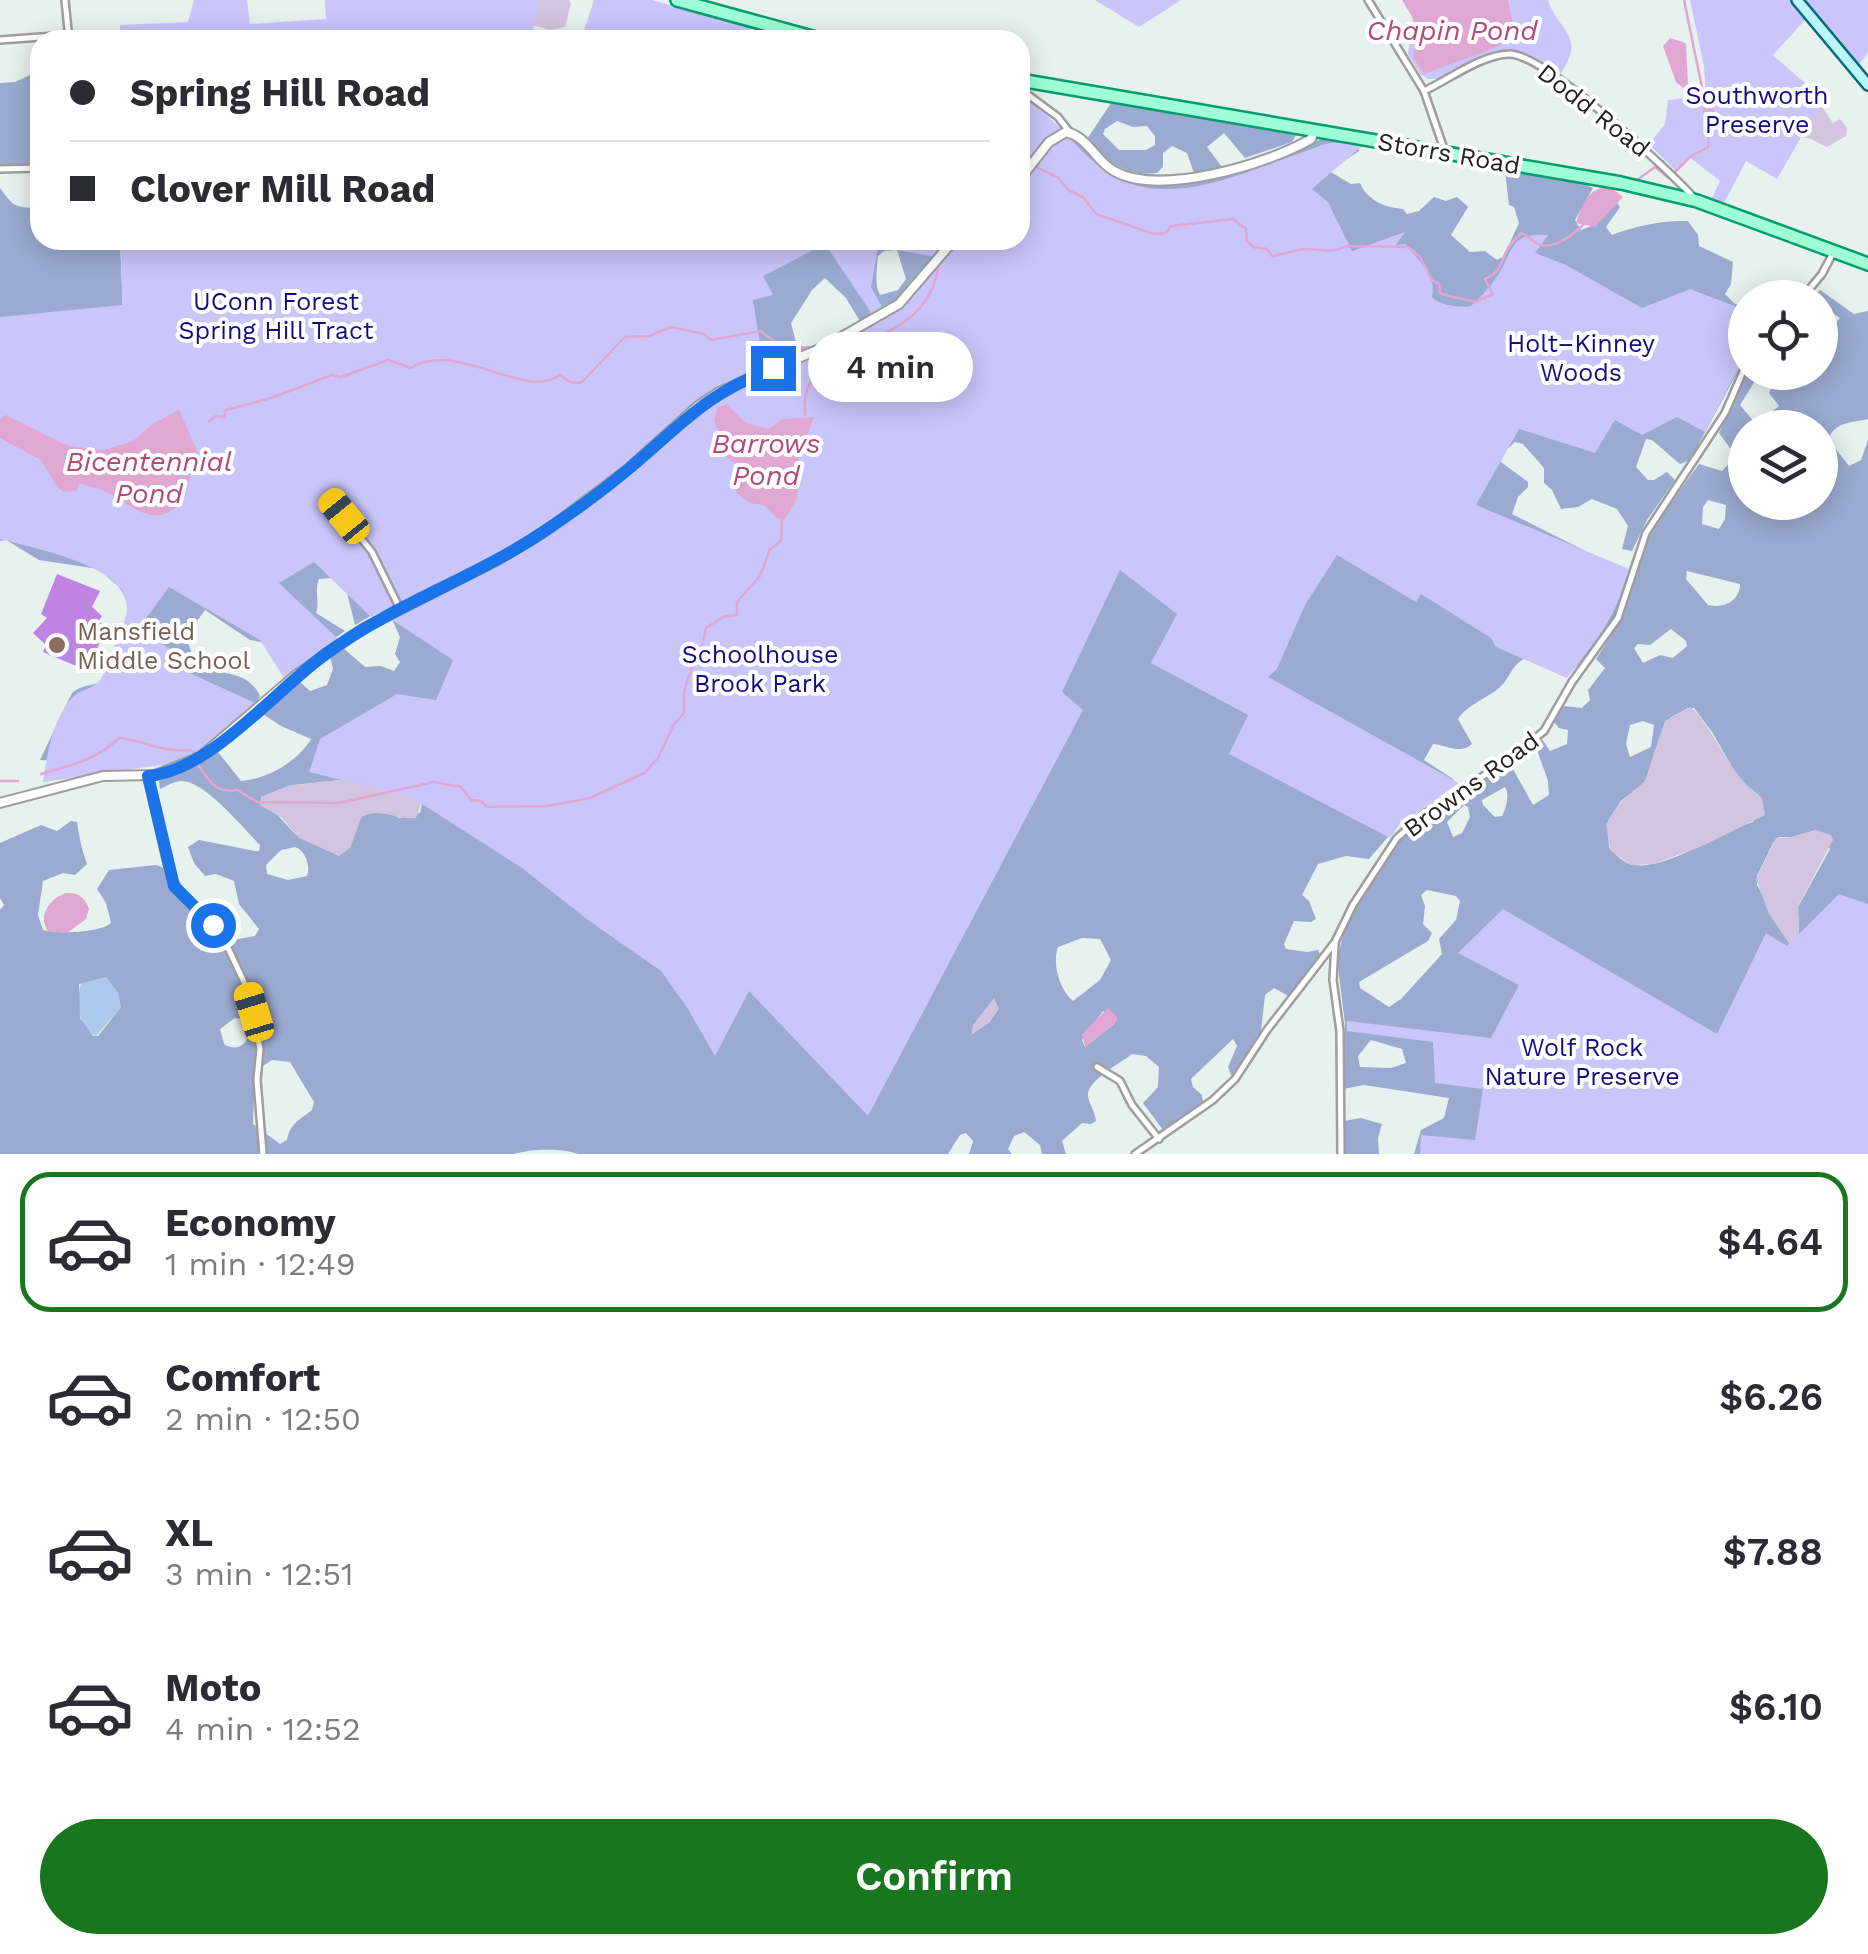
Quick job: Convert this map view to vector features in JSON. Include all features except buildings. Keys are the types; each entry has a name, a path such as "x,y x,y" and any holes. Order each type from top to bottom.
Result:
{"main road":[{"path":"677,0 786,30"},
{"path":"1796,0 1868,84"},
{"name":"Storrs Road","path":"1030,82 1630,184 1697,201 1868,263"}],"street":[{"path":"65,0 67,30"},
{"path":"1368,0 1424,91 1444,152"},
{"path":"0,40 30,39"},
{"name":"Dodd Road","path":"1424,91 1490,58 1516,54 1564,82 1674,175 1697,201"},
{"path":"1030,96 1058,117 1113,170 1135,179 1167,182 1221,173 1295,148 1311,140 1315,130"},
{"path":"1030,167 1054,137 1070,132"},
{"path":"0,169 30,168"},
{"path":"0,802 88,779 148,776 176,770 200,757 296,675 364,628 498,560 551,527 628,469 718,392 824,347 899,304 945,250"},
{"path":"1817,280 1834,252"},
{"name":"Browns Road","path":"1135,1154 1229,1086 1335,942 1353,905 1397,838 1424,814 1529,745 1548,725 1572,682 1618,618 1646,533 1725,414 1735,390"},
{"path":"328,496 372,552 399,607"},
{"path":"148,776 174,886 222,935 254,1012 260,1049 257,1080 263,1154"},
{"path":"1335,942 1333,980 1340,1032 1342,1154"},
{"path":"1096,1067 1120,1081 1132,1106 1159,1139"}],"shaded area":[{"path":"527,0 569,0 565,27 550,30 532,25"},
{"path":"1820,104 1833,123 1840,119 1847,128 1846,136 1827,147 1811,139 1777,133"},
{"path":"57,574 100,591 92,607 102,616 98,622 107,625 88,671 43,652 46,645 33,633 47,618 41,614"},
{"path":"1691,707 1732,767 1762,798 1765,815 1700,847 1653,864 1631,865 1610,850 1606,824 1622,801 1645,781 1665,721"},
{"path":"348,776 423,799 416,818 376,813 362,816 350,848 339,856 299,838 282,818 260,805 261,797 287,786"},
{"path":"1816,830 1831,835 1833,840 1798,906 1799,940 1793,949 1769,914 1756,879 1776,838"},
{"path":"106,977 120,995 121,1007 96,1036 82,1020 79,990 81,983"},
{"path":"994,998 999,1009 989,1023 971,1035 973,1025"}],"green space":[{"path":"194,0 247,0 250,24 326,19 325,0 540,0 533,30 120,30 120,25 188,22"},
{"path":"594,0 652,0 751,28 750,30 584,30"},
{"path":"1095,0 1181,0 1139,27"},
{"path":"1404,0 1548,0 1568,35 1571,51 1559,76 1525,56 1499,52 1437,79 1428,79 1420,74 1408,54 1413,16"},
{"name":"Southworth Preserve","path":"1690,0 1790,0 1805,20 1773,55 1823,99 1777,179 1746,161 1724,203 1712,198 1720,181 1689,157 1676,171 1649,144 1665,124 1668,100 1706,96"},
{"path":"1806,0 1868,0 1868,52 1857,68 1856,62"},
{"path":"30,75 30,165 0,164 0,83"},
{"name":"Schoolhouse Brook Park","path":"1030,102 1107,172 1142,187 1209,184 1334,142 1362,146 1312,189 1328,202 1352,251 1405,232 1396,245 1406,244 1426,268 1432,281 1432,297 1455,306 1471,306 1495,279 1515,244 1526,236 1548,235 1535,253 1566,265 1642,308 1690,289 1728,304 1728,388 1705,432 1677,417 1642,435 1615,420 1595,453 1519,429 1476,505 1629,569 1612,614 1567,678 1496,647 1491,638 1421,594 1416,602 1337,555 1305,605 1277,669 1268,677 1459,783 1399,825 1390,838 1229,754 1248,715 1151,663 1177,614 1120,570 1062,692 1083,710 868,1116 749,991 715,1056 661,971 522,868 411,797 309,772 320,739 397,694 436,700 453,660 380,612 371,617 314,562 279,583 338,639 284,678 260,640 169,587 138,629 188,660 183,670 255,703 200,750 174,763 43,782 52,736 61,714 74,696 100,680 124,624 127,606 120,588 91,567 0,539 0,317 122,305 121,250 813,250 763,276 773,295 753,300 761,350 777,356 787,366 854,336 894,310 944,258 896,250 1030,250"},
{"path":"1111,103 1296,135 1292,142 1245,158 1224,133 1207,147 1222,167 1194,173 1187,153 1172,146 1163,153 1163,167 1148,174 1117,166 1099,154 1087,139","holes":["1117,121 1133,127 1147,126 1155,136 1155,145 1146,150 1119,150 1103,134"]},
{"path":"1067,137 1076,139 1103,171 1149,183 1183,184 1222,177 1322,139 1358,146 1359,151 1329,171 1351,184 1360,183 1372,199 1383,205 1403,209 1407,214 1419,211 1434,197 1446,201 1457,197 1468,207 1451,235 1470,252 1485,251 1497,260 1504,256 1519,223 1514,207 1509,205 1505,171 1574,180 1593,188 1575,220 1581,230 1597,224 1617,203 1620,207 1606,227 1612,235 1649,224 1688,221 1698,235 1699,246 1733,262 1725,294 1728,390 1690,460 1680,464 1646,439 1636,467 1648,480 1667,472 1675,480 1647,520 1632,551 1622,549 1628,526 1617,509 1592,499 1578,507 1561,509 1544,483 1544,468 1523,444 1515,442 1504,452 1501,462 1528,482 1512,514 1627,572 1615,617 1598,643 1565,677 1527,658 1498,689 1461,715 1458,719 1472,744 1458,749 1433,744 1424,760 1455,784 1404,818 1369,859 1346,856 1318,864 1302,895 1309,901 1316,919 1294,921 1284,944 1286,949 1318,950 1320,955 1290,997 1274,988 1265,995 1261,1031 1234,1073 1231,1075 1228,1067 1237,1046 1233,1039 1191,1079 1203,1103 1163,1130 1143,1103 1158,1087 1159,1067 1146,1056 1132,1054 1105,1072 1089,1090 1096,1121 1082,1123 1062,1141 1066,1154 1042,1154 1040,1145 1024,1132 1014,1136 1008,1149 1012,1154 969,1154 973,1141 966,1133 960,1135 948,1154 578,1154 546,1150 514,1154 0,1154 0,910 4,905 0,898 0,843 41,825 57,831 71,821 77,822 87,864 75,875 63,873 43,881 38,915 43,930 78,932 111,923 97,889 109,870 156,865 162,867 181,897 222,942 255,936 259,929 239,904 234,881 216,874 205,876 188,847 199,840 255,851 259,851 260,845 202,789 182,781 160,789 159,781 218,752 241,781 272,773 311,739 260,712 297,679 310,691 327,685 333,669 330,656 342,647 365,667 381,666 394,671 400,662 395,654 400,637 391,617 405,596 355,625 347,593 331,578 319,579 316,613 345,631 316,652 250,640 205,610 187,635 191,652 208,668 252,684 260,696 252,709 209,746 163,765 40,760 72,693 108,679 130,605 118,586 98,569 39,560 6,540 0,541 0,188 15,205 30,207 30,250 120,250 122,287 291,250 897,250 1030,250 1030,218","holes":["897,250 906,279 898,290 880,295 876,281 878,256","825,278 846,298 861,323 819,354 813,354 796,343 791,323 812,290","348,776 423,799 420,813 399,818 373,812 358,820 353,837 321,847 295,834 261,797 293,785","295,847 308,863 307,876 288,880 267,874 266,865 281,850","1082,938 1100,939 1111,960 1100,980 1073,1001 1061,983 1056,954 1058,947","106,977 118,993 121,1007 98,1036 93,1036 80,1018 79,984","1103,1011 1115,1023 1085,1047 1082,1040","235,1018 243,1019 247,1039 240,1046 224,1044 220,1029","272,1060 290,1062 314,1102 312,1110 296,1122 287,1140 280,1144 253,1124 255,1071"]},
{"name":"Schoolhouse Brook Park","path":"829,250 877,250 871,287 882,307 872,314"},
{"path":"1838,303 1854,314 1868,311 1868,419 1838,428 1838,410 1774,410 1779,406 1771,390 1838,390"},
{"path":"1739,390 1749,390 1740,405 1744,410 1730,410"},
{"path":"1728,414 1728,445 1719,433"},
{"path":"1868,440 1868,1154 1414,1154 1421,1130 1444,1118 1449,1098 1364,1085 1343,1089 1345,1024 1337,959 1345,928 1395,843 1439,807 1506,766 1513,769 1533,805 1549,795 1536,747 1542,739 1550,751 1567,744 1568,730 1554,722 1564,706 1582,708 1590,700 1588,690 1605,668 1596,659 1620,622 1651,530 1699,464 1722,471 1728,465 1728,520 1838,520 1838,452 1849,466 1861,460","holes":["1708,500 1726,505 1719,529 1702,524 1703,507","1687,571 1740,584 1730,602 1708,605 1686,579","1671,629 1687,646 1673,658 1660,655 1643,663 1634,648 1638,644 1650,645","1694,708 1739,779 1762,798 1753,822 1662,862 1634,865 1609,848 1608,821 1621,801 1645,782 1670,718","1643,721 1654,725 1651,747 1630,757 1626,744 1630,725","1505,787 1507,797 1502,816 1495,817 1482,800","1464,805 1470,817 1462,833 1453,837 1447,822","1816,830 1830,849 1798,907 1799,940 1793,949 1757,885 1757,876 1779,837","1427,890 1456,896 1460,901 1456,920 1439,939 1442,954 1389,1007 1360,988 1359,982 1428,941 1432,933 1423,924 1425,906 1421,895","1371,1040 1402,1049 1406,1063 1391,1068 1360,1067 1358,1056"]},
{"name":"Wolf Rock Nature Preserve","path":"1839,894 1868,904 1868,1154 1420,1154 1421,1135 1475,1140 1483,1089 1435,1083 1433,1042 1347,1031 1347,1021 1491,1038 1519,985 1458,953 1503,909 1717,1034 1766,933 1787,946"},
{"path":"1361,1118 1382,1124 1379,1154 1345,1154 1344,1121"}],"water":[{"name":"Chapin Pond","path":"1402,0 1508,0 1515,34 1497,47 1424,74 1413,57 1420,30"},
{"path":"1670,38 1686,43 1688,85 1683,88 1676,82 1663,46"},
{"path":"1609,186 1623,197 1595,227 1576,223 1587,198"},
{"name":"Barrows Pond","path":"726,404 746,423 769,429 782,419 814,417 793,473 799,483 797,498 785,519 737,493 737,466 723,454 724,442 714,421 718,407"},
{"name":"Bicentennial Pond","path":"179,410 201,460 192,471 181,501 161,515 142,512 103,490 80,483 76,491 64,492 41,460 0,438 0,420 6,415 68,446 104,450 133,441 154,423"},
{"path":"66,893 77,894 85,901 89,909 86,919 67,933 48,931 44,919 47,908"},
{"path":"1108,1008 1117,1021 1085,1047 1082,1034"}],"waterway":[{"path":"1637,180 1655,167 1669,178 1690,157 1708,147 1710,122 1715,117 1713,110 1704,111 1684,0"},
{"path":"1036,167 1083,197 1096,214 1154,234 1166,233 1171,226 1233,219 1246,229 1247,241 1253,247 1267,249 1272,256 1346,246 1408,247 1439,284 1440,293 1475,302 1493,294 1485,279 1498,269 1521,233 1536,243 1549,245 1584,224"},
{"path":"821,353 841,368 858,353 877,350 885,333 905,321 928,297 939,264"},
{"path":"209,421 216,416 224,417 226,410 388,360 411,368 429,361 449,361 528,381 545,381 560,375 581,383 625,337 649,336 671,327 704,334 711,340 761,331 781,344 815,348"},
{"path":"805,415 810,383 820,373 837,366"},
{"path":"197,763 218,788 237,790 257,802 339,803 434,782 461,787 471,800 481,801 487,807 547,806 590,798 644,773 658,758 674,724 684,713 684,691 700,657 706,628 723,617 737,615 737,602 760,576 770,549 781,541 782,518"},
{"path":"41,774 92,757 119,738 197,754"},
{"path":"0,781 18,781"}],"place":[{"name":"Mansfield Middle School","path":"57,645"}],"route":[{"path":"213,925 174,886 148,776 176,770 200,757 296,675 364,628 523,545 628,469 698,406 735,383 773,368"}],"park label":[{"name":"UConn Forest Spring Hill Tract","path":"276,316"},
{"name":"Holt–Kinney Woods","path":"1581,358"}]}
